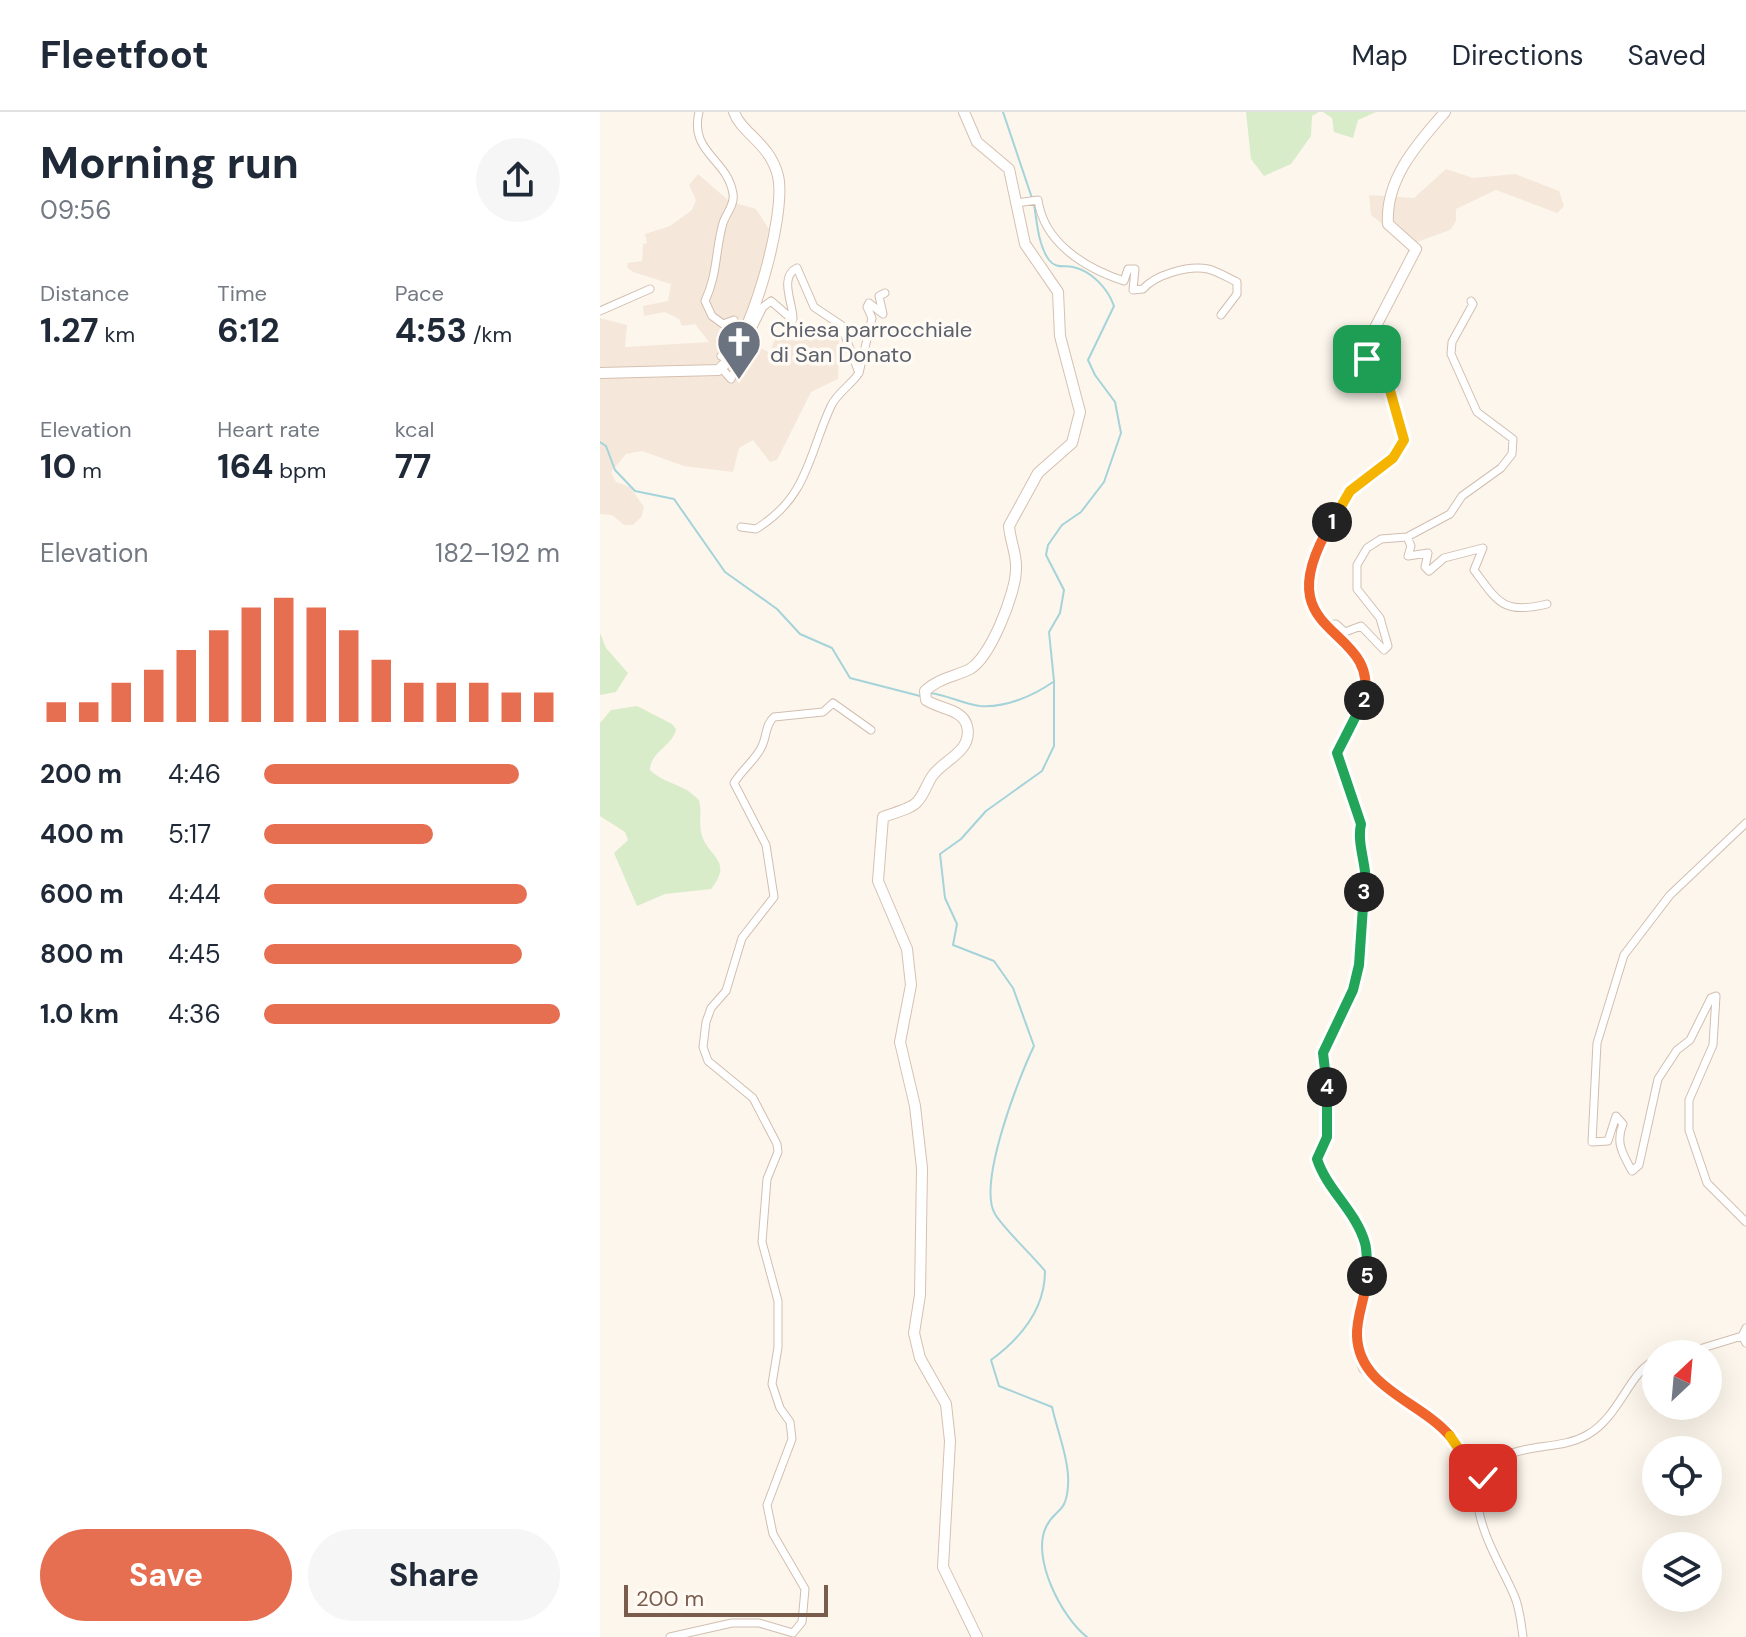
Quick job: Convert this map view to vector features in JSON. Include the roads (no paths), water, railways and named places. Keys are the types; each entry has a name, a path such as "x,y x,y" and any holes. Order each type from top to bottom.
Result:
{"street":[{"path":"699,112 695,124 700,141 727,178 734,195 720,238 714,281 705,301 712,316 723,324 734,320 732,339 721,356 731,379 762,291 780,189 774,163 764,145 734,112"},
{"path":"1445,112 1409,153 1399,177 1388,224 1416,249 1364,349 1371,365 1386,376 1404,440 1393,458 1350,491 1317,547 1308,571 1309,599 1327,625 1362,663 1367,684 1364,699 1337,753 1361,824 1358,836 1366,883 1359,965 1353,990 1323,1053 1328,1091 1327,1137 1317,1159 1323,1179 1344,1206 1366,1245 1366,1286 1357,1325 1358,1352 1364,1368 1438,1423 1467,1461 1477,1487 1478,1513 1515,1596 1523,1637"},
{"path":"966,113 977,142 1009,169 1025,244 1058,292 1060,336 1075,385 1080,423 1072,443 1038,473 1009,526 1016,558 1015,583 985,657 971,668 940,679 926,695 938,708 958,713 967,727 962,749 931,778 916,804 883,817 878,881 907,949 910,965 911,985 900,1042 915,1106 922,1168 920,1295 914,1333 920,1358 946,1404 950,1441 943,1567 977,1637"},
{"path":"1016,203 1032,200 1051,236 1096,270 1124,281 1128,269 1135,269 1133,290 1143,289 1153,278 1197,269 1209,269 1237,282 1237,294 1221,315"},
{"path":"600,373 713,372 726,366 752,322 771,301 793,320 787,288 790,273 797,268 814,307 841,325 859,373"},
{"path":"600,311 650,289"},
{"path":"741,527 756,529 767,522 800,489 831,405 859,373 872,318 867,307 869,303 883,314 879,296 885,293"},
{"path":"1327,625 1336,624 1345,632 1361,626 1384,650 1388,646 1380,618 1357,589 1357,565 1367,548 1381,539 1407,537 1450,514 1462,496 1501,468 1512,454 1513,439 1477,412 1454,358 1452,342 1473,304 1471,301"},
{"path":"1407,537 1411,546 1408,556 1428,553 1425,567 1429,571 1444,558 1483,548 1474,570 1493,598 1518,610 1547,604"},
{"path":"670,1637 732,1623 759,1623 793,1633 802,1622 805,1589 773,1534 767,1505 792,1439 790,1422 780,1408 772,1384 778,1347 778,1301 762,1242 767,1179 778,1152 777,1144 753,1098 708,1061 703,1047 711,1008 726,991 742,938 774,897 766,845 734,783 744,766 760,751 768,722 774,717 823,712 833,703 871,730"},
{"path":"1746,823 1670,895 1624,955 1600,1033 1592,1142 1608,1141 1616,1116 1623,1124 1619,1144 1632,1171 1645,1148 1658,1079 1677,1050 1690,1040 1711,998 1716,996 1713,1045 1689,1100 1689,1130 1707,1183 1746,1222"},
{"path":"1722,1342 1745,1336"},
{"path":"1477,1487 1492,1465 1504,1456 1562,1444 1589,1434 1618,1408 1642,1372"}],"waterway":[{"path":"1003,112 1032,198"},
{"path":"1034,204 1040,240 1049,260 1057,266 1080,269 1093,277 1108,293 1114,306 1088,360 1115,402 1121,433 1104,482 1081,512 1062,525 1048,545 1046,555 1064,590 1060,613 1049,632 1054,681 1054,746 1042,771 986,811 961,839 940,854 945,898 957,924 953,945 994,961 1013,988 1034,1046 1002,1130 991,1179 991,1199 999,1220 1045,1271 1044,1285 1029,1322 991,1360 999,1386 1052,1407 1065,1457 1068,1486 1063,1507 1046,1527 1042,1540 1043,1555 1059,1602 1087,1637"},
{"path":"600,442 606,446 615,470 635,491 674,499 725,572 777,609 800,634 832,648 850,678 920,696"},
{"path":"930,693 989,706 1018,700 1053,682"}],"place":[{"name":"Chiesa parrocchiale di San Donato","path":"739,381"}]}
